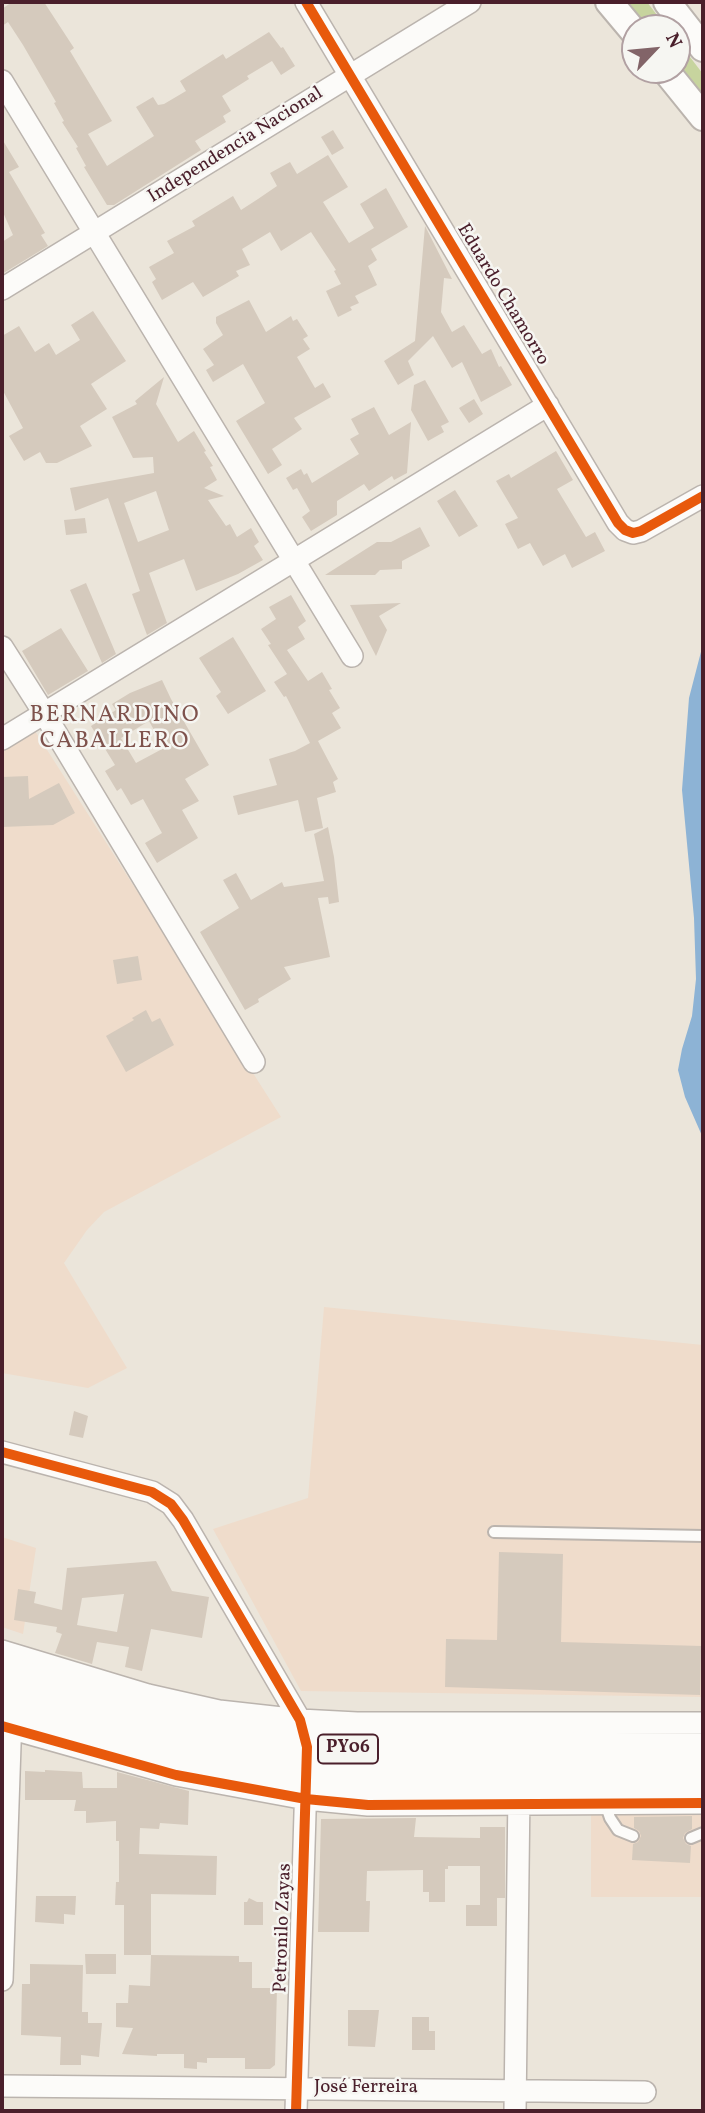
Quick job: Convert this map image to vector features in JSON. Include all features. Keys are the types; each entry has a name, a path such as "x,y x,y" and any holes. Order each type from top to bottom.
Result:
{"highway":[{"name":"PY06","path":"7,1689 226,1735 305,1760 346,1778 519,1791 604,1791 703,1778"},
{"name":"PY06","path":"305,1760 333,1749 703,1751"}],"street":[{"name":"Eduardo Chamorro","path":"306,2 618,523 633,533 652,527 703,496"},
{"name":"Independencia Nacional","path":"2,289 470,2"},
{"path":"609,2 621,16"},
{"path":"667,2 703,48"},
{"path":"2,81 352,656"},
{"path":"676,84 703,117"},
{"path":"2,739 548,405"},
{"path":"2,647 254,1062"},
{"path":"2,1452 152,1492 171,1504 183,1520 305,1760"},
{"path":"2,1980 7,1689 176,1775 305,1760 357,1723 703,1723"},
{"name":"Petronilo Zayas","path":"296,2111 305,1760"},
{"path":"515,2111 519,1791"},
{"path":"604,1791 703,1803"},
{"name":"José Ferreira","path":"2,2086 645,2092"}],"lane":[{"path":"494,1532 703,1536"},
{"path":"604,1791 610,1818 618,1830 634,1836"},
{"path":"691,1838 703,1833"}],"shaded area":[{"path":"35,731 281,1117 104,1212 87,1230 64,1263 127,1368 88,1388 2,1373 2,752"},
{"path":"324,1307 703,1345 703,1697 301,1691 213,1529 308,1498"},
{"path":"2,1537 36,1548 23,1634 2,1627"},
{"path":"703,1806 703,1897 591,1897 591,1807"}],"green space":[{"path":"627,2 647,2 656,14 637,14"},
{"path":"691,58 703,74 703,98 691,83"}],"water":[{"path":"703,644 703,1138 685,1097 678,1070 692,1016 696,979 694,918 682,790 689,698"}],"building":[{"path":"12,2 44,2 74,48 70,51 112,121 88,134 107,166 154,136 136,107 153,97 158,105 164,104 186,91 180,81 223,54 226,59 269,32 295,66 281,75 272,61 247,76 249,79 222,96 231,111 223,116 226,122 195,141 201,150 114,205 107,205 84,167 86,166 76,148 78,147 62,122 64,121 54,103 56,102 23,45 8,22 2,26 2,9"},
{"path":"333,130 344,148 332,155 321,137"},
{"path":"2,139 19,167 9,172 45,233 41,235 48,246 2,274 2,242 13,235 2,210"},
{"path":"328,155 348,187 323,202 349,243 374,228 360,204 386,188 408,227 371,249 377,260 368,266 377,285 355,296 359,303 350,307 352,310 338,317 326,291 341,284 334,271 336,270 311,232 281,251 270,232 242,249 250,265 236,271 239,276 203,297 193,282 162,300 152,282 156,279 149,267 174,253 167,241 195,226 192,221 233,196 241,210 277,186 270,173 290,162 297,174"},
{"path":"425,226 452,279 444,278 441,312 452,332 464,325 482,354 491,349 499,367 501,366 512,385 481,402 462,362 452,368 433,336 408,361 414,375 398,385 384,361 415,341"},
{"path":"249,300 266,332 291,316 293,321 297,319 308,336 303,339 310,349 297,357 315,388 323,383 331,397 294,418 302,429 272,449 282,465 268,474 236,421 265,403 243,364 213,382 206,370 214,365 203,349 223,335 216,323 216,317"},
{"path":"93,311 126,361 91,384 107,409 80,426 92,446 57,463 46,463 40,452 24,461 9,436 23,428 2,389 2,336 19,326 35,352 49,343 56,355 80,340 71,325"},
{"path":"164,377 156,404 178,442 194,431 206,451 204,452 213,466 210,467 217,480 204,488 224,496 208,500 226,526 230,524 237,537 251,528 259,542 254,546 263,560 238,574 196,591 184,559 149,573 167,623 147,635 132,594 140,591 108,498 75,511 70,488 154,473 153,457 133,458 112,417 137,404 135,401","holes":["156,491 169,530 138,542 124,503"]},
{"path":"425,380 449,422 441,426 444,432 428,441 411,410 414,385"},
{"path":"474,399 483,414 469,423 459,408"},
{"path":"374,407 389,435 411,422 407,473 394,480 392,476 369,491 364,484 337,501 337,515 311,531 302,517 310,511 297,488 293,490 286,478 301,469 304,475 307,473 312,483 359,454 350,439 359,434 351,419"},
{"path":"556,451 573,480 557,489 586,537 595,532 605,551 572,568 565,554 543,566 530,543 518,549 505,524 518,518 496,481 509,474 511,478"},
{"path":"455,490 478,526 459,537 437,501"},
{"path":"85,518 87,533 66,535 64,520"},
{"path":"420,527 430,546 402,561 402,569 380,570 375,575 325,575 377,542 391,542"},
{"path":"86,583 116,654 102,663 70,590"},
{"path":"291,595 306,621 298,627 305,639 287,650 308,681 322,672 340,708 332,713 341,728 318,741 338,779 333,782 336,792 317,798 323,828 305,832 298,800 238,815 233,796 277,785 269,759 310,743 286,696 284,697 274,682 287,674 261,629 276,619 269,607"},
{"path":"401,603 379,616 387,630 376,656 350,605"},
{"path":"61,628 88,671 48,695 22,651"},
{"path":"233,637 266,691 228,714 216,696 221,692 199,658"},
{"path":"162,680 209,765 185,779 199,801 182,810 198,838 157,863 145,843 162,833 143,799 131,805 121,788 117,791 105,771 115,765 91,726 116,710 112,704 130,693","holes":["149,721 164,748 136,763 121,738"]},
{"path":"28,776 29,799 59,783 75,813 53,825 2,827 2,777"},
{"path":"328,827 339,902 329,904 328,897 318,898 330,957 284,967 291,979 245,1010 200,932 239,908 223,880 236,873 251,900 282,882 284,887 324,881 314,834"},
{"path":"138,956 142,980 117,984 113,960"},
{"path":"146,1010 152,1022 160,1018 174,1045 126,1072 106,1036"},
{"path":"74,1411 88,1416 83,1438 69,1435"},
{"path":"499,1552 563,1554 561,1642 701,1646 700,1695 445,1687 446,1639 497,1640"},
{"path":"156,1561 172,1591 209,1597 202,1638 151,1629 142,1671 125,1667 129,1647 97,1642 92,1664 55,1653 62,1634 56,1632 57,1627 14,1620 18,1589 36,1592 34,1603 62,1610 67,1568","holes":["124,1594 117,1632 77,1625 82,1598"]},
{"path":"25,1771 82,1772 83,1788 117,1788 117,1772 189,1791 188,1825 160,1823 159,1829 140,1828 139,1854 217,1856 216,1895 151,1894 151,1955 124,1955 124,1905 115,1905 116,1882 119,1882 116,1821 86,1823 86,1811 74,1811 76,1800 25,1800"},
{"path":"692,1816 692,1829 685,1833 683,1838 686,1844 691,1846 690,1863 632,1860 633,1844 638,1842 641,1836 634,1828 634,1817"},
{"path":"416,1818 414,1837 480,1838 480,1827 505,1827 505,1898 497,1898 497,1926 466,1926 466,1905 480,1905 480,1866 448,1866 448,1869 445,1869 445,1902 429,1902 429,1892 423,1892 423,1870 367,1871 369,1932 318,1932 321,1819"},
{"path":"36,1896 76,1896 75,1915 64,1914 64,1924 35,1922"},
{"path":"249,1898 263,1902 263,1925 244,1925 244,1902"},
{"path":"85,1954 116,1954 116,1974 86,1974"},
{"path":"151,1955 239,1956 239,1962 252,1962 252,1988 277,1988 275,2065 270,2069 245,2069 245,2058 207,2058 207,2063 197,2062 197,2069 184,2068 184,2054 122,2054 133,2028 116,2027 116,2003 128,2003 129,1985 150,1986"},
{"path":"30,1964 83,1965 82,2012 88,2012 88,2023 102,2023 99,2057 81,2055 81,2065 60,2065 61,2037 21,2035 22,1984 30,1984"},
{"path":"348,2010 379,2010 375,2047 348,2046"},
{"path":"412,2017 429,2017 429,2031 435,2031 435,2050 412,2050"}],"cycle path":[{"path":"306,2 618,523 633,533 641,531 703,496"},
{"path":"2,1452 152,1492 171,1504 300,1720 307,1747 296,2111"},
{"path":"2,1726 176,1775 306,1799 368,1805 703,1803"}],"district":[{"name":"BERNARDINO CABALLERO","path":"115,730"}]}
